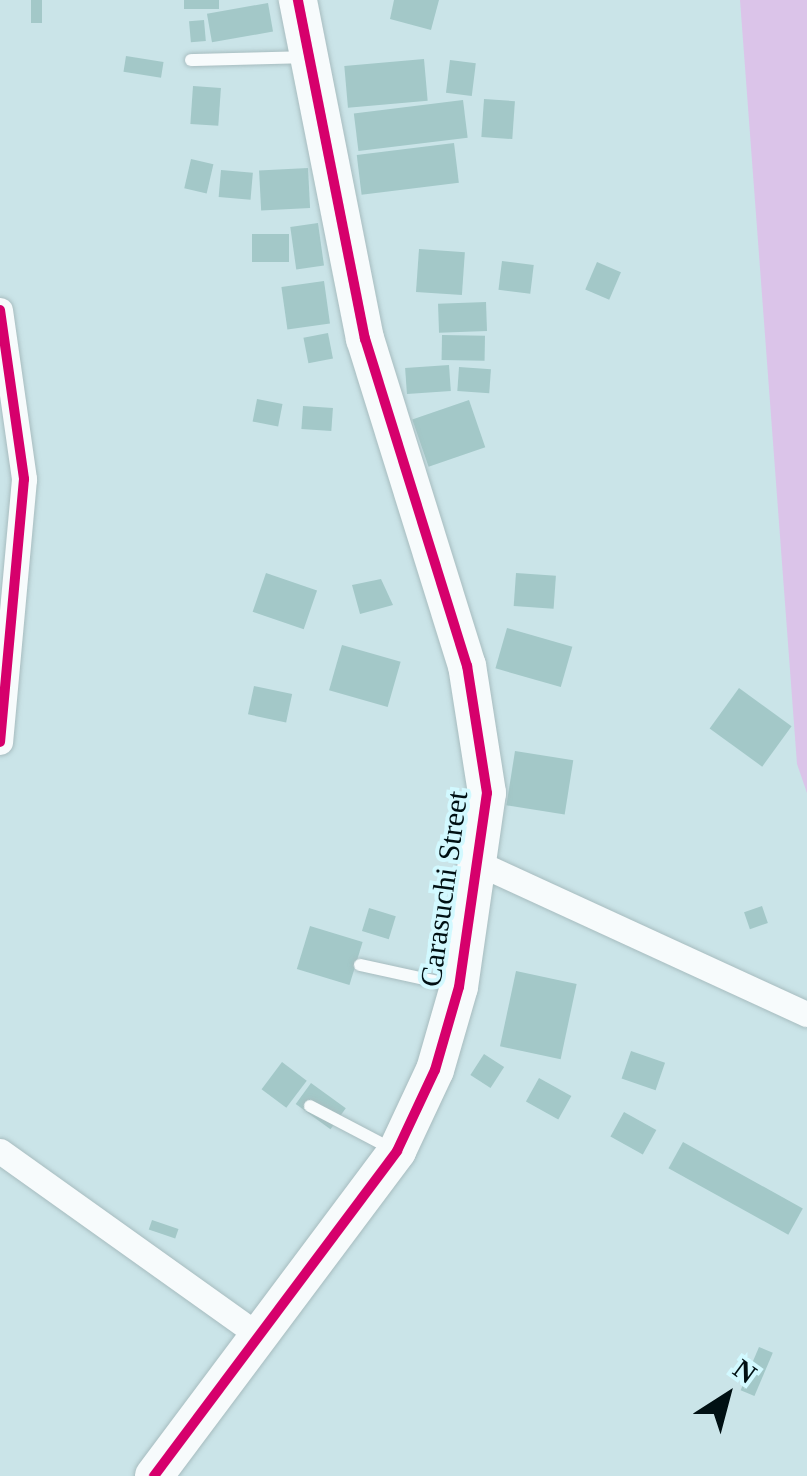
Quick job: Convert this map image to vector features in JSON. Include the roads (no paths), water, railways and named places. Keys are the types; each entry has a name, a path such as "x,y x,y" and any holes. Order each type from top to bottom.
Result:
{"street":[{"name":"Carasuchi Street","path":"154,1476 257,1334 398,1152 435,1070 458,987 486,793 466,666 365,339 313,57 298,0"},
{"path":"0,310 24,479 0,742"},
{"path":"476,862 807,1014"},
{"path":"0,1151 257,1334"}],"lane":[{"path":"192,60 313,57"},
{"path":"360,965 458,987"},
{"path":"310,1106 398,1152"}]}
